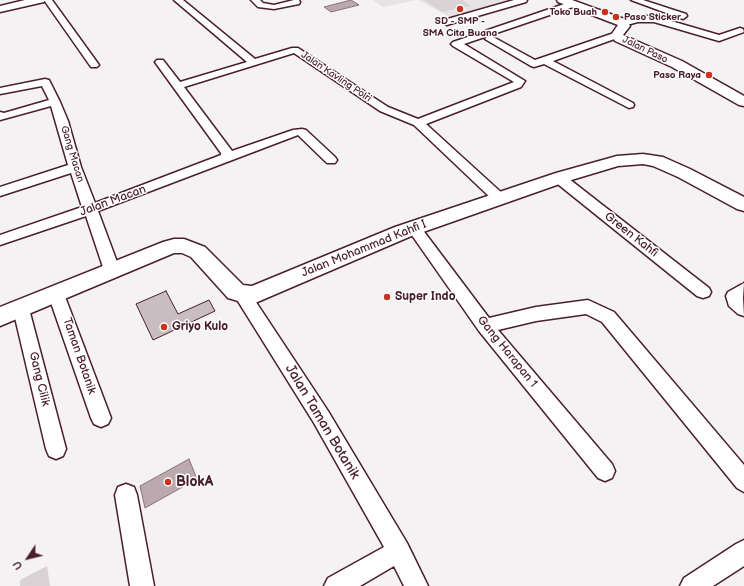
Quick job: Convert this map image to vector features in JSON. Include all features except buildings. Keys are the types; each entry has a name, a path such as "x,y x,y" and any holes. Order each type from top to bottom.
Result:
{"main road":[{"path":"0,9 40,0"},
{"name":"Jalan Paso","path":"568,2 623,23 624,26 617,35 626,41 676,64 744,102"},
{"name":"Jalan Mohammad Kahfi I","path":"242,294 254,294 376,242 414,228 499,198 617,160 642,159 657,161 684,172 744,205"},
{"path":"0,317 163,249 174,246 184,246 198,252 230,288 242,294"}],"street":[{"path":"48,0 94,65"},
{"path":"178,0 253,62"},
{"path":"255,0 261,5 274,7 296,2"},
{"path":"447,22 523,0"},
{"path":"635,0 683,16"},
{"path":"499,198 418,123 517,85 520,81 456,44 568,2"},
{"path":"623,23 638,19 654,19 719,38 740,31"},
{"path":"490,39 534,64 617,35"},
{"name":"Jalan Kavling Polri","path":"178,86 295,50 384,109 418,123"},
{"path":"546,61 629,105"},
{"path":"160,62 227,153 225,158"},
{"name":"Gang Macan","path":"0,91 45,82 55,102 75,167 112,270"},
{"path":"0,115 1,117 55,102"},
{"name":"Jalan Macan","path":"0,240 91,209 297,132 302,132 331,160"},
{"path":"0,192 75,167"},
{"name":"Green Kahfi","path":"559,178 703,292"},
{"name":"Gang Harapan 1","path":"414,228 485,326 605,471"},
{"path":"744,289 734,296 735,301 744,309"},
{"name":"Taman Botanik","path":"56,294 101,418"},
{"name":"Jalan Taman Botanik","path":"242,294 322,417 399,551 416,586"},
{"path":"485,326 536,314 588,307 608,317 744,481"},
{"name":"Gang Cilik","path":"21,309 56,449"},
{"path":"126,495 142,586"},
{"path":"336,586 399,551"},
{"path":"692,586 744,552"}],"shaded area":[{"path":"351,0 359,5 331,12 324,7"},
{"name":"SD - SMP - SMA Cita Buana","path":"373,0 417,0 383,7"},
{"name":"SD - SMP - SMA Cita Buana","path":"418,0 516,0 452,18"},
{"path":"424,0 462,0 471,6 442,12"},
{"name":"BlokA","path":"189,459 197,479 145,508 140,486"},
{"path":"47,566 50,586 20,586 20,580"}],"place":[{"name":"SD - SMP - SMA Cita Buana","path":"460,9"},
{"name":"Toko Buah","path":"605,12"},
{"name":"Paso Sticker","path":"616,17"},
{"name":"Paso Raya","path":"709,75"},
{"name":"Super Indo","path":"387,297"},
{"name":"Griyo Kulo","path":"164,327"},
{"name":"BlokA","path":"168,482"}]}
